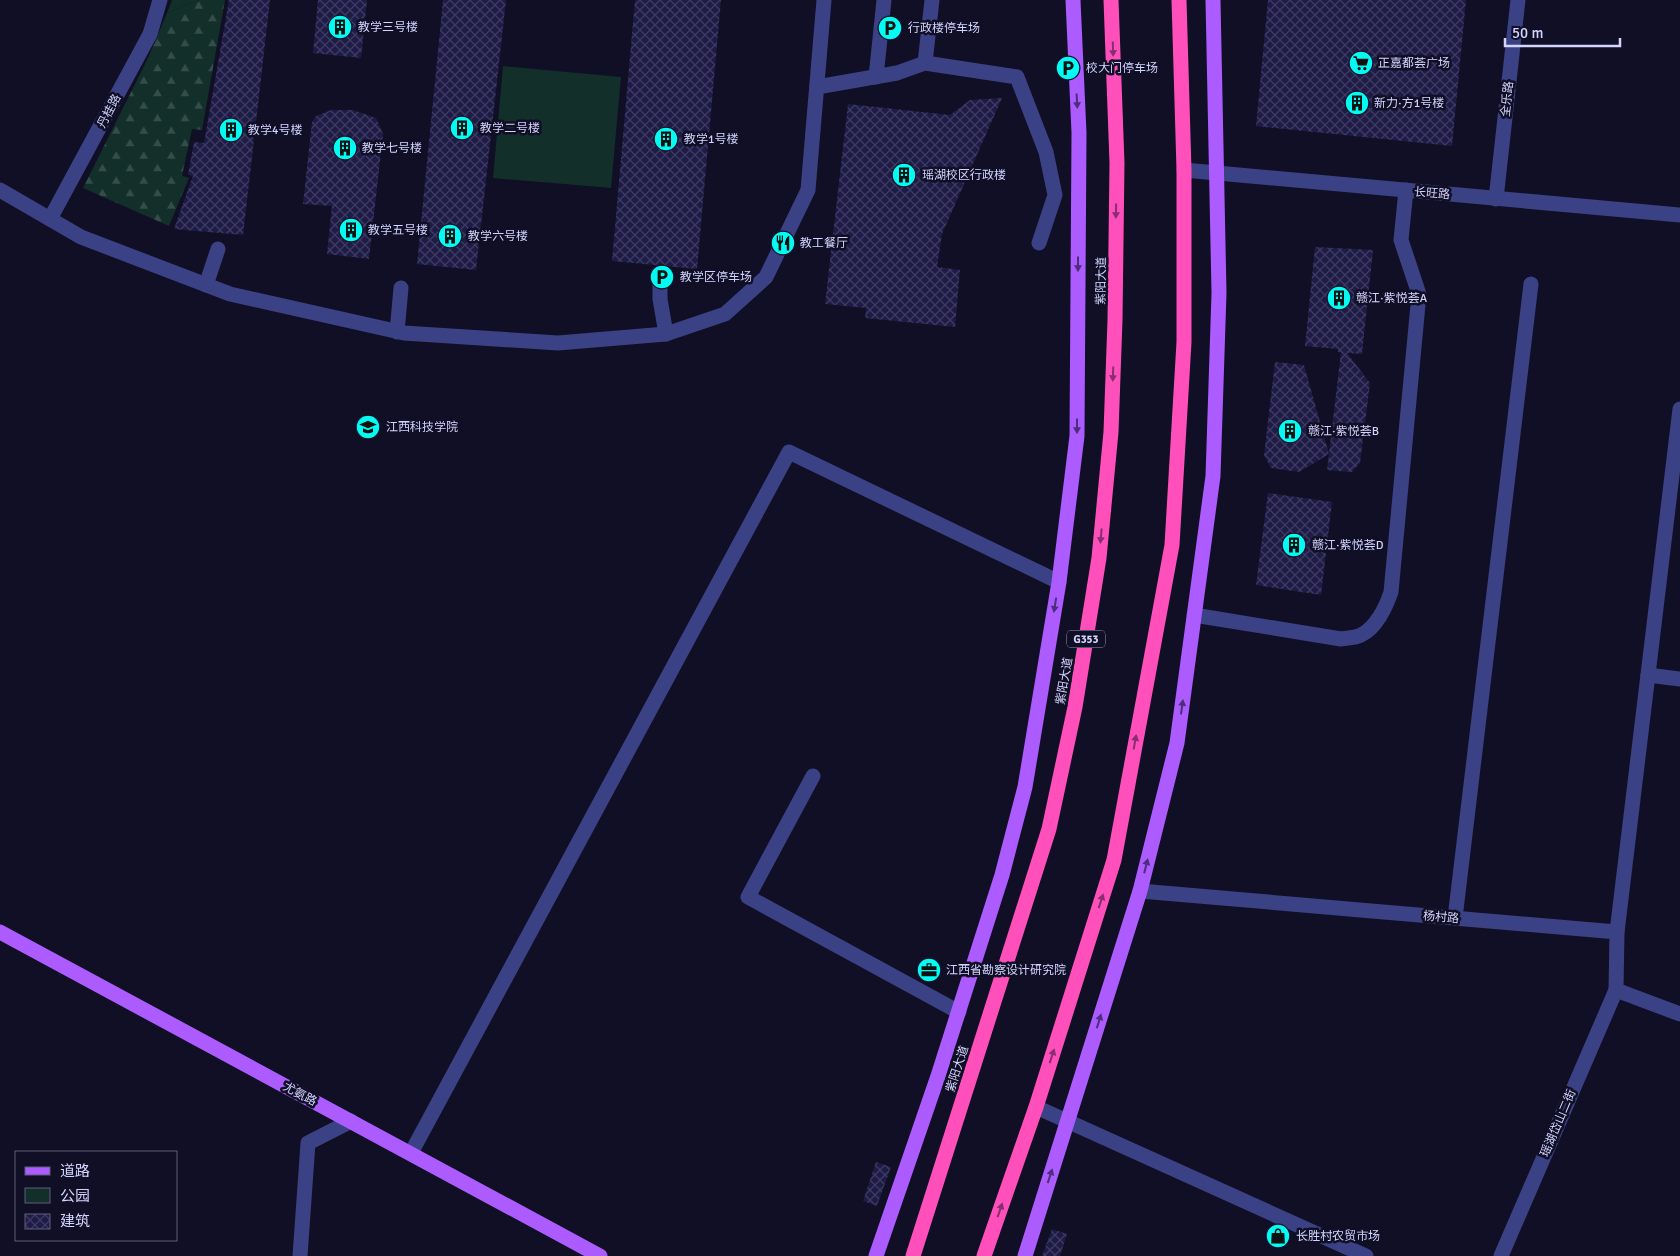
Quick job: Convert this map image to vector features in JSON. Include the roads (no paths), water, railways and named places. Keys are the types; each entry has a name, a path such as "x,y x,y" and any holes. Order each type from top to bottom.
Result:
{"highway":[{"name":"紫阳大道","path":"913,1256 1049,829 1075,707 1099,558 1111,432 1115,320 1117,163 1111,0"},
{"path":"984,1256 1036,1107 1114,860 1172,545 1184,342 1184,170 1178,0"}],"main road":[{"path":"876,1256 959,1012 1002,875 1026,787 1059,582 1077,436 1079,133 1073,0"},
{"path":"1025,1256 1140,892 1177,743 1213,476 1219,293 1213,0"},
{"name":"尤氨路","path":"0,932 600,1256"}],"street":[{"name":"丹桂路","path":"50,219 150,34 160,0"},
{"path":"0,190 81,237 230,294 397,332 558,343 666,334 724,314 766,277 808,190 824,0"},
{"path":"876,77 884,0"},
{"path":"925,63 932,0"},
{"name":"全乐路","path":"1496,198 1518,0"},
{"path":"817,86 898,73 925,63 1017,77 1046,152 1055,195 1039,242"},
{"name":"长旺路","path":"1184,170 1680,216"},
{"path":"1194,615 1341,640 1362,635 1375,623 1386,606 1391,592 1419,294 1401,240 1406,190"},
{"path":"206,285 218,249"},
{"path":"660,275 660,299 666,334"},
{"path":"1455,918 1531,284"},
{"path":"397,332 401,288"},
{"path":"1680,409 1617,932 1616,990 1680,1014"},
{"path":"411,1153 789,452 1059,582"},
{"path":"1648,675 1680,678"},
{"path":"813,776 748,897 959,1012"},
{"name":"杨村路","path":"1140,892 1617,932"},
{"name":"瑶湖岱山二街","path":"1501,1256 1616,990"},
{"path":"1036,1107 1366,1256"},
{"path":"300,1256 308,1143 351,1121"}],"place":[{"name":"教学三号楼","path":"340,27"},
{"name":"行政楼停车场","path":"890,28"},
{"name":"正嘉都荟广场","path":"1361,63"},
{"name":"校大门停车场","path":"1068,68"},
{"name":"新力·方1号楼","path":"1357,103"},
{"name":"教学二号楼","path":"462,128"},
{"name":"教学4号楼","path":"231,130"},
{"name":"教学1号楼","path":"666,139"},
{"name":"教学七号楼","path":"345,148"},
{"name":"瑶湖校区行政楼","path":"904,175"},
{"name":"教学五号楼","path":"351,230"},
{"name":"教学六号楼","path":"450,236"},
{"name":"教工餐厅","path":"783,243"},
{"name":"教学区停车场","path":"662,277"},
{"name":"赣江·紫悦荟A","path":"1339,298"},
{"name":"江西科技学院","path":"368,427"},
{"name":"赣江·紫悦荟B","path":"1290,431"},
{"name":"赣江·紫悦荟D","path":"1294,545"},
{"name":"江西省勘察设计研究院","path":"929,970"},
{"name":"长胜村农贸市场","path":"1278,1236"}]}
